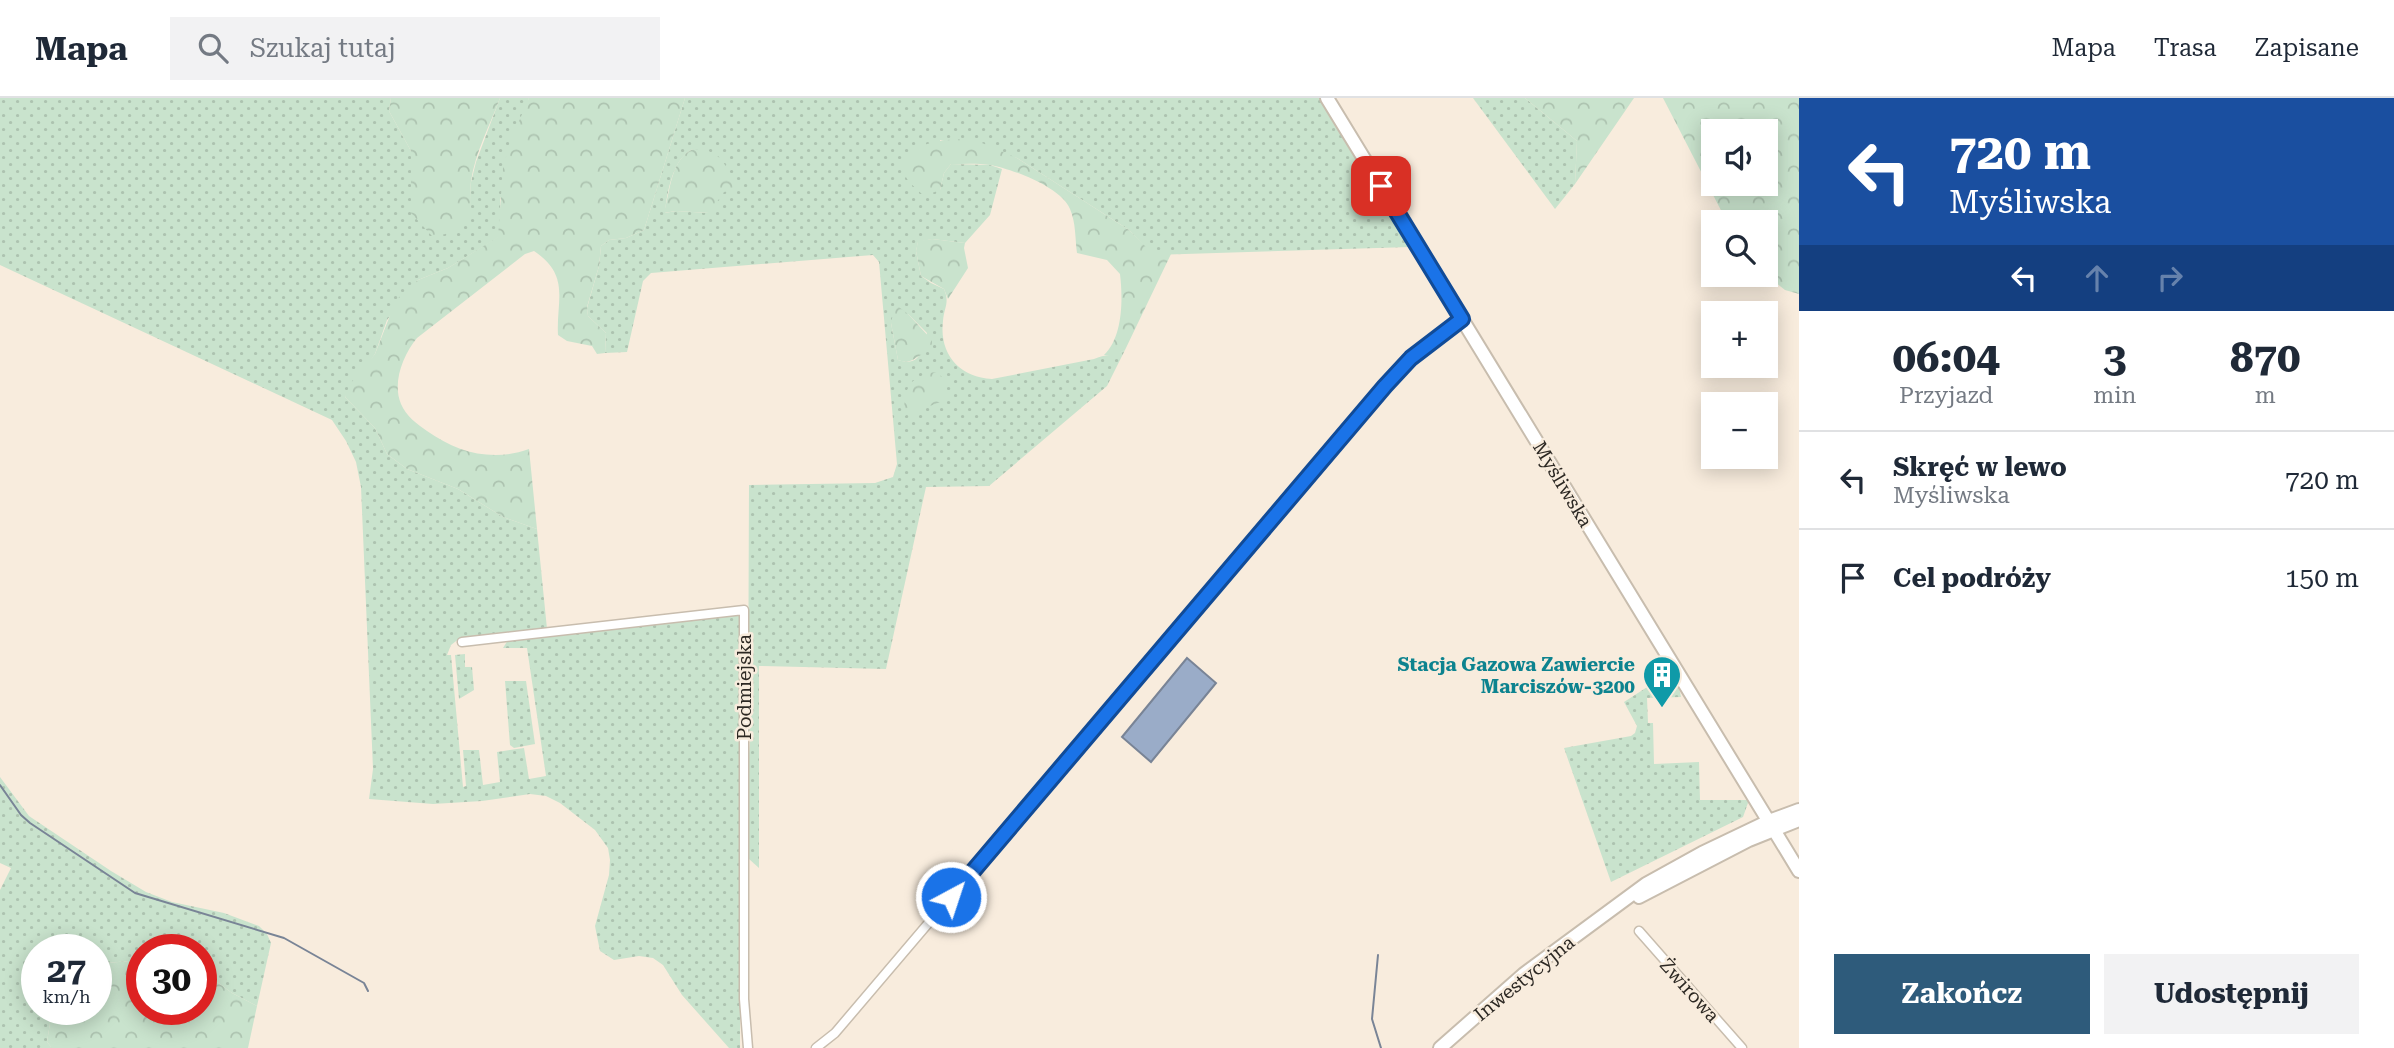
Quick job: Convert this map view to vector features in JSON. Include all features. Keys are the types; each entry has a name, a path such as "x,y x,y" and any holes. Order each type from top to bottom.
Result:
{"street":[{"name":"Myśliwska","path":"1327,98 1799,871"},
{"path":"816,1048 844,1023 1385,386 1411,358 1462,319"},
{"name":"Podmiejska","path":"463,642 744,610 744,999 748,1048"},
{"name":"Inwestycyjna","path":"1440,1048 1524,974 1656,878 1799,810"},
{"name":"Inwestycyjna","path":"1771,825 1799,820"},
{"name":"Żwirowa","path":"1639,931 1742,1048"}],"green space":[{"path":"0,98 391,98 389,111 411,151 411,213 470,209 471,182 476,162 500,98 529,98 500,200 499,237 448,268 418,280 387,320 375,354 345,397 375,428 387,454 407,469 458,489 503,517 537,529 547,629 460,638 451,645 447,655 451,655 463,787 466,786 463,750 479,750 483,785 500,782 497,752 524,748 529,779 546,776 527,648 503,648 508,640 739,615 740,1048 729,1048 682,995 663,965 653,958 639,956 614,960 600,951 595,926 609,875 608,848 595,830 560,803 546,796 530,794 433,804 369,799 373,769 361,487 356,462 346,441 332,420 0,265"},
{"path":"391,98 500,98 476,160 468,215 450,232 432,236 411,213 411,151 389,111"},
{"path":"529,98 685,98 644,230 626,238 609,240 601,246 599,266 587,307 588,316 606,333 605,353 597,354 592,346 567,341 558,335 557,279 546,260 534,251 525,254 417,338 400,370 398,387 403,408 416,423 439,439 463,450 489,455 529,449 537,529 503,517 458,489 407,469 387,454 375,428 345,397 350,384 375,354 396,300 418,280 448,268 498,237 503,168 510,142"},
{"path":"685,98 1320,98 1410,247 1153,255 1129,230 1017,158 940,140 940,190 944,173 951,164 990,165 1002,169 990,215 965,243 932,239 918,242 916,251 921,276 944,289 946,294 944,344 954,362 970,374 992,379 1094,359 1125,350 1107,386 989,486 926,487 886,669 759,666 759,868 749,859 749,485 875,483 893,477 897,464 879,262 873,255 651,273 643,281 627,352 605,353 606,333 588,316 587,308 599,266 601,246 609,240 626,238 644,230","holes":["693,149 709,213 665,213 669,186 676,168 686,153","908,314 927,333 919,356 906,362 898,360 891,323"]},
{"path":"1473,98 1525,98 1577,141 1575,184 1555,209"},
{"path":"1525,98 1634,98 1575,184 1577,141"},
{"path":"1663,98 1799,98 1799,294 1785,290 1778,284 1778,210 1721,210 1714,196 1778,196 1778,119 1701,119 1701,172"},
{"path":"964,139 982,143 1017,158 1129,230 1153,254 1171,254 1125,350 1114,356 1104,355 1118,328 1121,306 1120,274 1107,260 1077,253 1072,214 1057,193 1023,175 985,164 951,164 944,173 940,190 924,196 909,182 901,169 911,153 926,144"},
{"path":"693,149 711,152 722,160 737,189 724,192 709,213 664,213 676,168 680,160"},
{"path":"932,239 965,243 968,268 948,299 944,289 921,276 916,251 918,241"},
{"path":"895,304 932,340 928,351 913,360 898,360 891,323"},
{"path":"935,372 947,380 943,401 904,416 909,386 918,377"},
{"path":"465,654 465,667 472,667 474,690 459,699 455,655"},
{"path":"1672,671 1681,697 1647,698 1648,723 1653,723 1654,764 1699,762 1700,800 1749,800 1743,817 1611,882 1564,748 1631,736 1637,726 1624,702"},
{"path":"505,681 526,681 535,744 514,748 510,745"},
{"path":"0,777 29,816 146,892 172,902 224,913 259,926 271,943 257,1006 217,982 217,934 126,934 126,961 112,962 112,934 21,934 21,1025 50,1025 47,1042 52,1048 0,1048 0,890 11,868 0,863"},
{"path":"126,961 126,1025 217,1025 217,982 257,1006 248,1048 52,1048 47,1042 50,1025 112,1025 112,962"}],"water":[{"path":"1187,658 1216,683 1151,762 1122,737"}],"waterway":[{"path":"0,785 21,815 30,823 135,893 284,938 364,983 368,991"},
{"path":"1378,955 1372,1019 1381,1048"}],"place":[{"name":"Stacja Gazowa Zawiercie Marciszów-3200","path":"1662,709"}],"route":[{"path":"951,897 1385,386 1427,344 1462,319 1381,186"}]}
